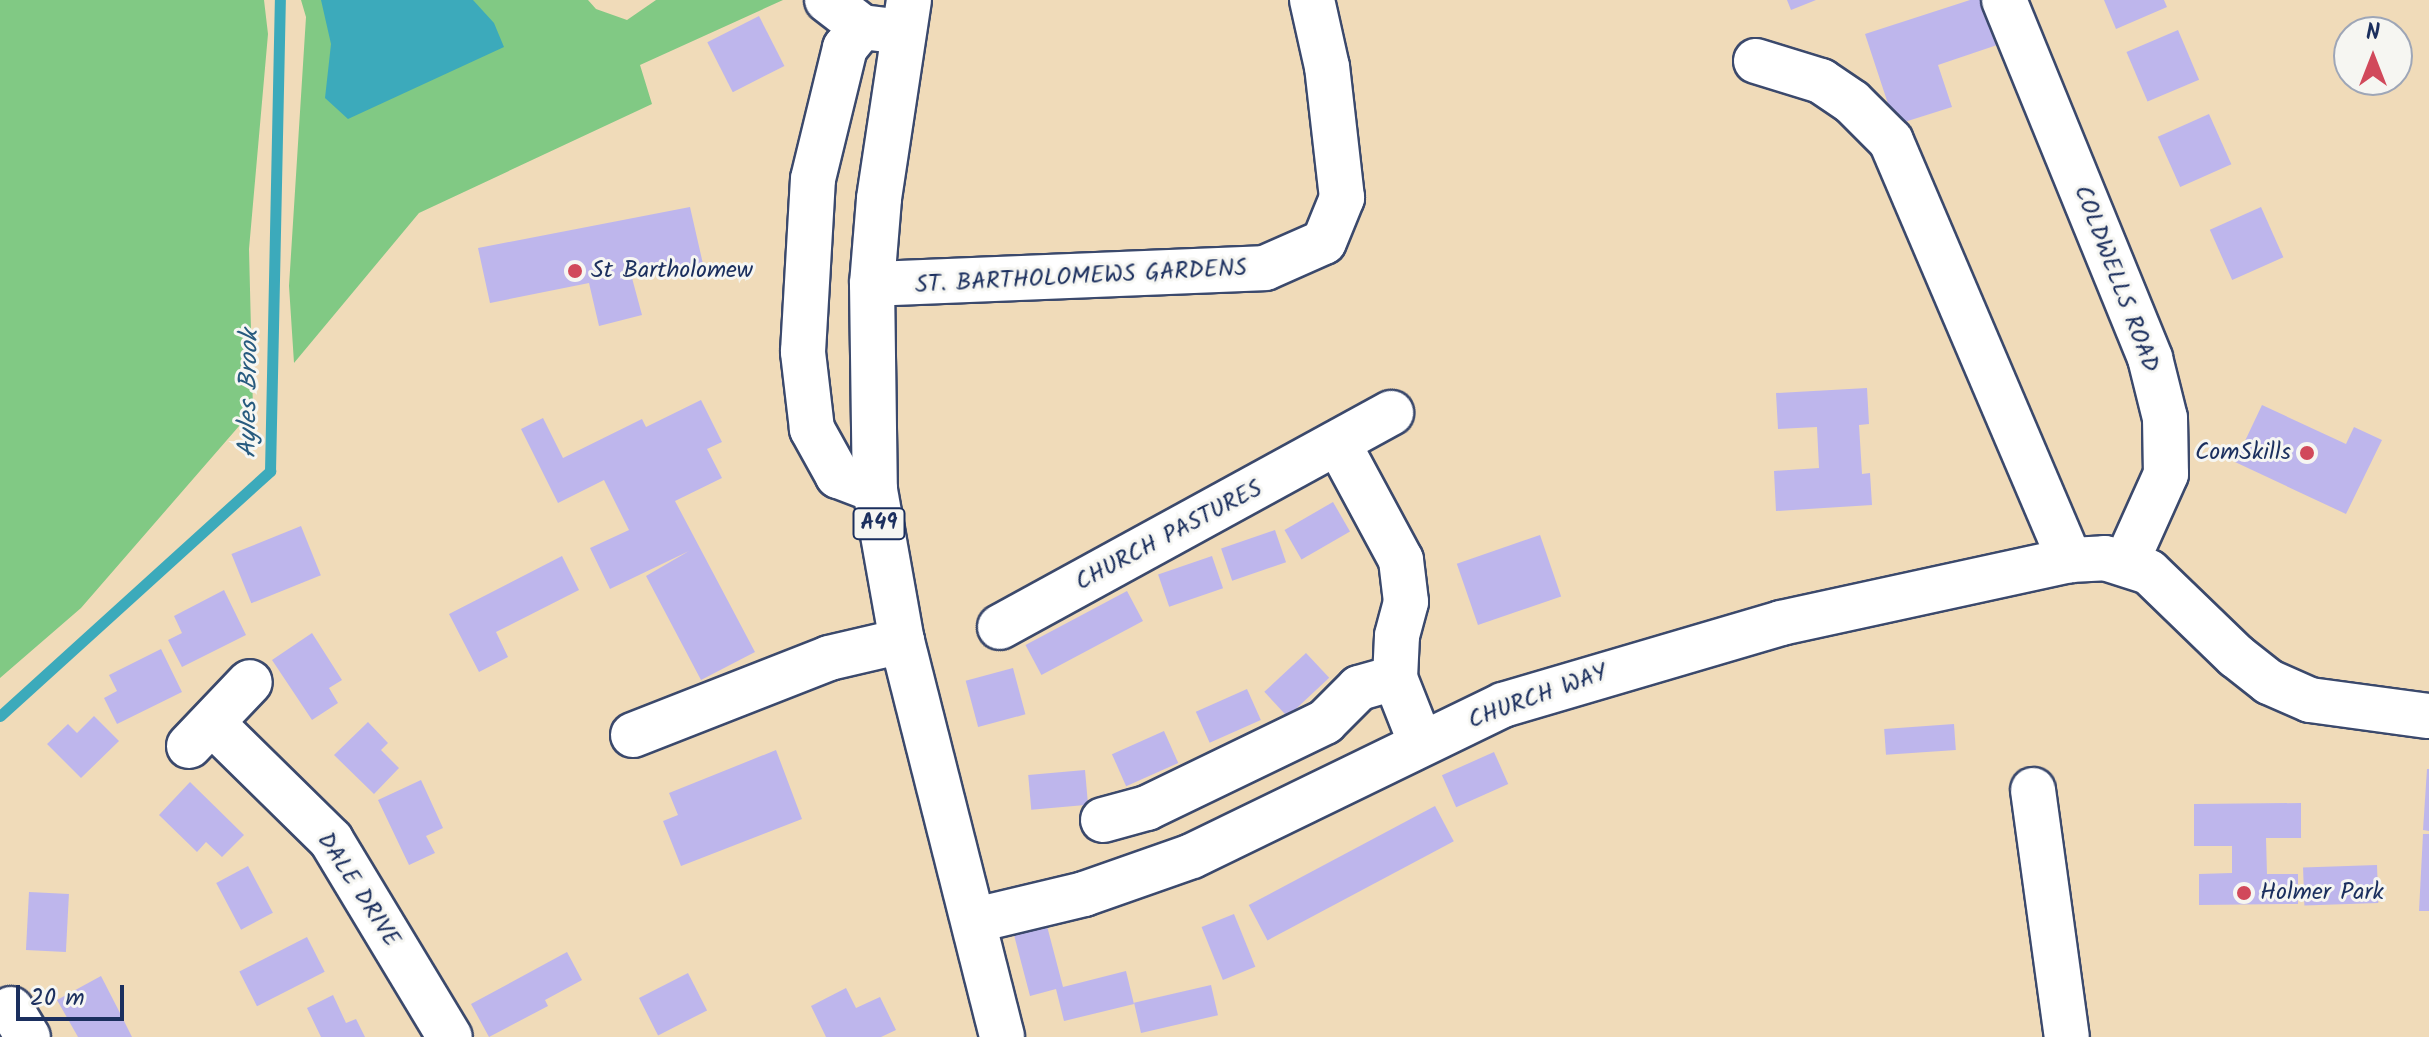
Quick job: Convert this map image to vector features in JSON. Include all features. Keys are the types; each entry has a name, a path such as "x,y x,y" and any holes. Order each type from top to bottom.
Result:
{"main road":[{"path":"827,0 892,20"},
{"name":"ST. BARTHOLOMEWS GARDENS","path":"872,284 1265,268 1324,242 1342,198 1327,67 1312,0"},
{"name":"COLDWELLS ROAD","path":"2004,0 2150,358 2165,418 2166,474 2126,563"},
{"path":"875,490 838,476 812,429 803,352 813,179 845,48 892,20"},
{"name":"A49","path":"892,20 872,284 875,490 902,641 976,920 1002,1037"},
{"path":"1756,61 1821,81 1852,102 1891,141 2070,560"},
{"name":"CHURCH PASTURES","path":"1000,627 1391,413"},
{"path":"1338,443 1401,560 1406,602 1397,636 1395,678 1420,741"},
{"name":"CHURCH WAY","path":"976,920 1084,894 1192,856 1420,741 1503,705 1638,662 1796,619 2070,560 2126,563"},
{"path":"2126,563 2149,572 2269,682 2310,700 2429,716"},
{"path":"633,735 829,658 902,641"},
{"path":"1103,820 1147,808 1325,722 1359,688 1395,678"},
{"name":"DALE DRIVE","path":"250,682 201,734 331,840 450,1037"},
{"path":"2033,790 2067,1037"}],"green space":[{"path":"0,0 264,0 268,34 249,249 253,410 81,608 0,678"},
{"path":"301,0 588,0 596,9 627,20 656,0 783,0 640,65 652,104 419,213 294,363 289,286 306,17"}],"water":[{"path":"321,0 473,0 494,23 504,47 348,119 325,98 331,44"}],"building":[{"path":"1787,0 1816,0 1791,10"},
{"path":"1970,0 1989,0 2003,43 1938,65 1952,107 1895,125 1865,34"},
{"path":"2104,0 2164,0 2167,7 2116,29"},
{"path":"759,16 784,66 733,92 707,42"},
{"path":"2178,30 2199,80 2148,102 2126,52"},
{"path":"2209,114 2231,164 2180,187 2158,137"},
{"name":"St Bartholomew","path":"690,207 703,264 632,278 642,315 599,326 589,283 490,303 478,248"},
{"path":"2261,207 2283,257 2232,280 2210,230"},
{"path":"1867,388 1869,424 1859,425 1862,474 1870,473 1872,505 1776,511 1774,471 1819,468 1817,427 1778,429 1776,393"},
{"path":"701,400 722,442 707,449 722,478 675,501 755,652 701,680 646,576 689,551 610,589 590,548 629,530 604,480 558,503 521,429 543,418 563,458 642,419 646,427"},
{"name":"ComSkills","path":"2262,405 2346,444 2354,427 2382,440 2346,514 2235,462"},
{"path":"1333,502 1350,531 1302,559 1285,530"},
{"path":"301,526 321,575 251,603 231,554"},
{"path":"1275,530 1286,562 1232,581 1221,549"},
{"path":"1540,535 1561,596 1478,625 1457,564"},
{"path":"562,556 579,590 496,632 508,657 479,672 449,614"},
{"path":"1212,556 1223,588 1169,607 1158,575"},
{"path":"224,590 246,635 182,667 168,640 182,633 174,616"},
{"path":"1127,591 1143,621 1041,675 1025,645"},
{"path":"312,633 342,680 329,688 338,703 312,720 272,660"},
{"path":"161,649 182,692 117,724 104,698 117,691 109,675"},
{"path":"1306,653 1329,678 1288,717 1264,692"},
{"path":"1013,668 1025,714 978,727 966,681"},
{"path":"1247,689 1261,720 1210,743 1196,712"},
{"path":"94,716 119,741 81,778 47,744 68,724 77,733"},
{"path":"368,722 388,743 381,750 399,768 374,794 334,755"},
{"path":"1954,724 1956,750 1886,755 1884,729"},
{"path":"1164,731 1178,763 1126,786 1112,754"},
{"path":"776,750 802,819 681,866 663,821 678,815 669,793"},
{"path":"1494,752 1508,784 1456,807 1442,775"},
{"path":"2429,769 2429,831 2423,830"},
{"path":"1085,770 1088,805 1031,810 1028,775"},
{"path":"421,780 443,828 426,836 435,853 409,865 378,800"},
{"path":"190,782 244,835 222,857 206,842 197,852 159,815"},
{"path":"2301,803 2301,838 2266,838 2267,874 2298,874 2298,904 2199,905 2199,874 2232,873 2232,846 2194,846 2194,804"},
{"path":"1435,806 1454,841 1267,940 1249,905"},
{"path":"2423,834 2429,834 2429,911 2419,911"},
{"path":"2377,865 2378,903 2304,906 2303,868"},
{"path":"248,866 273,913 241,930 216,883"},
{"path":"29,892 69,894 66,952 26,950"},
{"path":"1234,914 1255,967 1223,980 1202,927"},
{"path":"1047,926 1063,987 1126,971 1134,1004 1064,1021 1056,989 1030,996 1014,935"},
{"path":"307,937 325,972 257,1006 239,972"},
{"path":"567,952 582,980 545,1000 548,1006 489,1037 471,1004"},
{"path":"688,973 707,1010 658,1035 639,998"},
{"path":"101,976 132,1037 78,1037 57,1000"},
{"path":"1211,985 1218,1015 1141,1033 1134,1003"},
{"path":"846,988 856,1008 880,997 896,1030 881,1037 826,1037 811,1006"},
{"path":"333,995 346,1023 356,1019 365,1037 321,1037 307,1008"}],"waterway":[{"name":"Ayles Brook","path":"0,716 270,471 280,0"}],"place":[{"name":"St Bartholomew","path":"575,271"},
{"name":"ComSkills","path":"2307,453"},
{"name":"Holmer Park","path":"2244,893"}]}
